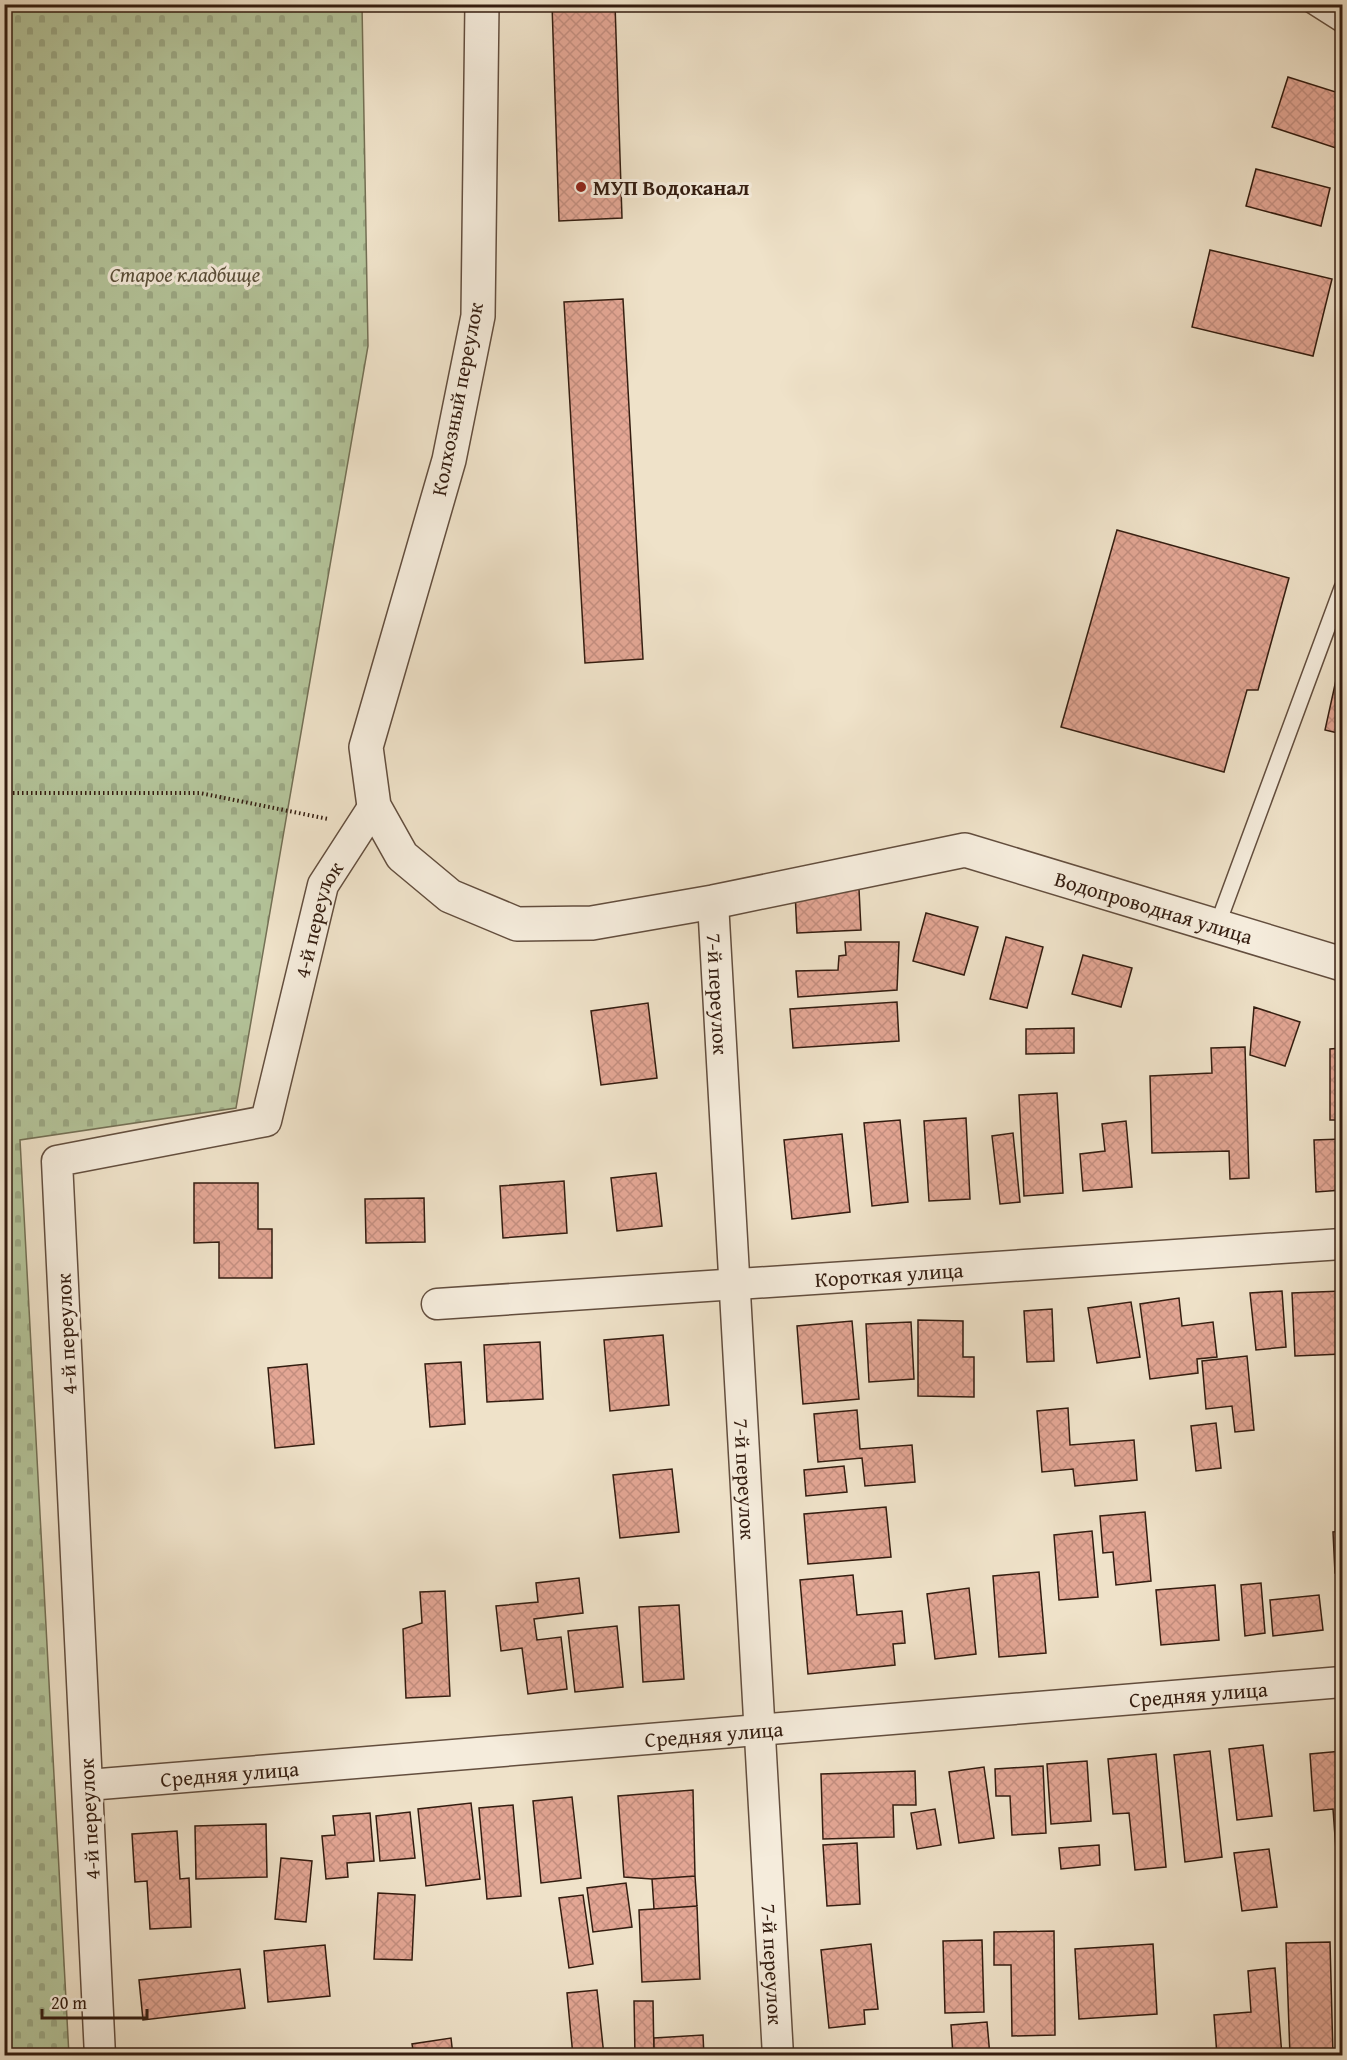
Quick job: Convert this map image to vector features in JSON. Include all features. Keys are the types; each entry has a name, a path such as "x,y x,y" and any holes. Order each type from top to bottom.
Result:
{"street":[{"name":"Колхозный переулок","path":"367,816 366,747 449,460 478,316 482,4"},
{"path":"367,816 402,856 450,896 517,924 592,923 712,902"},
{"name":"4-й переулок","path":"100,2055 57,1161 266,1121 323,885 367,816"},
{"name":"Водопроводная улица","path":"712,902 964,850 1342,964"},
{"name":"7-й переулок","path":"712,902 778,2055"},
{"name":"Короткая улица","path":"437,1304 1342,1244"},
{"name":"Средняя улица","path":"88,1785 1342,1682"}],"lane":[{"path":"1309,4 1342,25"},
{"path":"1217,926 1342,588"}],"path":[{"path":"4,793 200,793 367,816"}],"green space":[{"name":"Старое кладбище","path":"5,4 362,5 368,346 236,1108 20,1140 69,2056 4,2055"}],"building":[{"path":"552,4 615,4 622,218 559,221"},
{"path":"1288,77 1342,94 1342,150 1272,127"},
{"path":"1256,169 1330,188 1321,226 1246,206"},
{"path":"1210,250 1332,279 1313,356 1192,327"},
{"path":"623,299 643,659 585,663 564,302"},
{"path":"1117,530 1289,578 1258,690 1247,690 1224,772 1061,727"},
{"path":"1338,671 1342,672 1342,734 1325,730"},
{"path":"859,889 861,930 797,933 795,892"},
{"path":"926,913 978,927 964,975 913,961"},
{"path":"1006,937 1043,947 1027,1008 990,999"},
{"path":"845,942 899,942 897,990 798,997 796,971 838,970 839,956 846,955"},
{"path":"1083,955 1132,968 1121,1007 1072,994"},
{"path":"897,1002 899,1041 793,1048 790,1009"},
{"path":"648,1003 657,1078 601,1085 591,1011"},
{"path":"1254,1007 1300,1022 1285,1066 1250,1055"},
{"path":"1074,1028 1074,1053 1026,1054 1026,1029"},
{"path":"1245,1047 1249,1178 1230,1179 1229,1151 1152,1153 1150,1076 1212,1073 1211,1048"},
{"path":"1342,1048 1342,1120 1330,1120 1330,1049"},
{"path":"1057,1093 1063,1193 1024,1196 1019,1095"},
{"path":"966,1118 970,1199 929,1201 924,1121"},
{"path":"900,1120 908,1202 872,1206 864,1123"},
{"path":"1126,1121 1132,1187 1083,1191 1080,1154 1105,1151 1102,1124"},
{"path":"1013,1133 1020,1202 1000,1204 992,1136"},
{"path":"842,1134 850,1212 792,1219 784,1140"},
{"path":"1342,1139 1342,1190 1316,1192 1314,1140"},
{"path":"656,1173 662,1226 617,1231 611,1178"},
{"path":"564,1181 567,1233 503,1238 500,1186"},
{"path":"194,1183 258,1183 258,1229 272,1229 272,1278 219,1278 219,1242 194,1243"},
{"path":"424,1198 425,1242 366,1243 365,1199"},
{"path":"1282,1291 1286,1347 1256,1350 1250,1293"},
{"path":"1342,1291 1342,1354 1295,1356 1292,1293"},
{"path":"1179,1298 1182,1326 1213,1322 1217,1357 1197,1359 1198,1373 1150,1379 1140,1304"},
{"path":"1131,1302 1140,1357 1097,1363 1088,1308"},
{"path":"1052,1309 1054,1361 1027,1362 1024,1311"},
{"path":"918,1320 963,1321 963,1357 974,1357 974,1397 918,1396"},
{"path":"852,1321 859,1399 803,1404 797,1326"},
{"path":"911,1322 914,1379 869,1382 866,1324"},
{"path":"663,1335 669,1405 610,1411 604,1340"},
{"path":"540,1342 543,1399 487,1402 484,1345"},
{"path":"1247,1356 1254,1430 1235,1432 1232,1406 1206,1409 1202,1361"},
{"path":"461,1362 465,1424 430,1427 425,1364"},
{"path":"307,1364 314,1444 275,1448 268,1368"},
{"path":"1068,1408 1070,1445 1134,1440 1137,1480 1075,1486 1073,1469 1042,1472 1037,1411"},
{"path":"857,1410 860,1449 912,1445 915,1482 865,1486 862,1458 818,1462 814,1414"},
{"path":"1216,1423 1221,1468 1196,1471 1191,1426"},
{"path":"844,1466 847,1492 806,1496 804,1470"},
{"path":"672,1469 679,1532 620,1538 613,1475"},
{"path":"886,1507 891,1557 808,1564 804,1514"},
{"path":"1145,1512 1151,1581 1116,1585 1113,1552 1103,1553 1100,1516"},
{"path":"1092,1531 1098,1597 1059,1600 1054,1535"},
{"path":"1342,1531 1342,1573 1335,1573 1333,1532"},
{"path":"1039,1572 1046,1653 999,1657 993,1576"},
{"path":"853,1575 857,1615 902,1611 905,1643 893,1644 895,1665 808,1674 800,1580"},
{"path":"579,1578 583,1613 534,1619 537,1640 561,1637 567,1689 528,1694 522,1648 501,1651 496,1606 538,1602 536,1583"},
{"path":"1261,1583 1265,1633 1245,1636 1241,1585"},
{"path":"1215,1585 1219,1640 1161,1645 1156,1590"},
{"path":"969,1588 976,1654 935,1659 927,1594"},
{"path":"445,1591 450,1696 406,1698 403,1629 422,1623 420,1592"},
{"path":"1319,1595 1323,1630 1273,1636 1270,1600"},
{"path":"679,1605 684,1679 643,1682 639,1607"},
{"path":"617,1626 623,1687 575,1692 568,1631"},
{"path":"1263,1745 1272,1816 1237,1820 1229,1749"},
{"path":"1210,1751 1222,1857 1185,1862 1174,1755"},
{"path":"1342,1751 1342,1864 1337,1864 1333,1809 1314,1811 1310,1754"},
{"path":"1156,1754 1166,1867 1135,1870 1129,1813 1113,1814 1108,1759"},
{"path":"1087,1761 1091,1821 1051,1824 1047,1764"},
{"path":"1043,1766 1046,1833 1012,1835 1010,1796 996,1796 995,1769"},
{"path":"984,1767 994,1838 959,1843 949,1772"},
{"path":"915,1771 916,1805 893,1805 894,1837 823,1839 821,1774"},
{"path":"693,1790 695,1876 652,1879 624,1877 618,1796"},
{"path":"572,1797 581,1878 541,1883 533,1801"},
{"path":"471,1803 480,1879 426,1886 418,1809"},
{"path":"513,1805 521,1896 487,1899 479,1808"},
{"path":"935,1809 941,1845 917,1849 911,1813"},
{"path":"410,1812 415,1858 380,1861 376,1816"},
{"path":"370,1813 374,1861 347,1863 348,1877 326,1879 322,1836 335,1835 333,1816"},
{"path":"266,1824 267,1877 196,1879 195,1826"},
{"path":"177,1831 180,1879 189,1878 191,1927 150,1929 147,1881 135,1882 132,1834"},
{"path":"857,1843 860,1904 827,1906 823,1845"},
{"path":"1099,1845 1100,1865 1061,1869 1059,1848"},
{"path":"1269,1849 1277,1907 1242,1911 1234,1853"},
{"path":"281,1858 312,1861 306,1922 275,1919"},
{"path":"695,1876 697,1906 654,1909 652,1879"},
{"path":"626,1883 632,1927 593,1932 587,1888"},
{"path":"378,1893 415,1895 412,1960 374,1959"},
{"path":"583,1895 593,1964 569,1968 559,1898"},
{"path":"697,1906 700,1979 642,1982 639,1910"},
{"path":"1054,1931 1055,2035 1012,2036 1011,1965 994,1965 994,1932"},
{"path":"982,1940 984,2012 945,2013 943,1941"},
{"path":"1330,1942 1333,2056 1290,2056 1286,1943"},
{"path":"871,1944 878,2009 864,2010 865,2024 829,2028 821,1950"},
{"path":"1153,1944 1157,2014 1079,2019 1075,1949"},
{"path":"325,1945 330,1996 268,2002 264,1951"},
{"path":"1275,1968 1282,2056 1217,2056 1214,2015 1251,2012 1248,1971"},
{"path":"240,1969 245,2008 143,2020 139,1980"},
{"path":"597,1990 604,2056 573,2056 567,1993"},
{"path":"634,2001 653,2001 654,2056 635,2056"},
{"path":"987,2022 990,2056 953,2056 951,2025"},
{"path":"703,2035 704,2056 654,2056 654,2038"},
{"path":"451,2038 453,2056 414,2056 412,2044"}],"place":[{"name":"МУП Водоканал","path":"581,187"}]}
